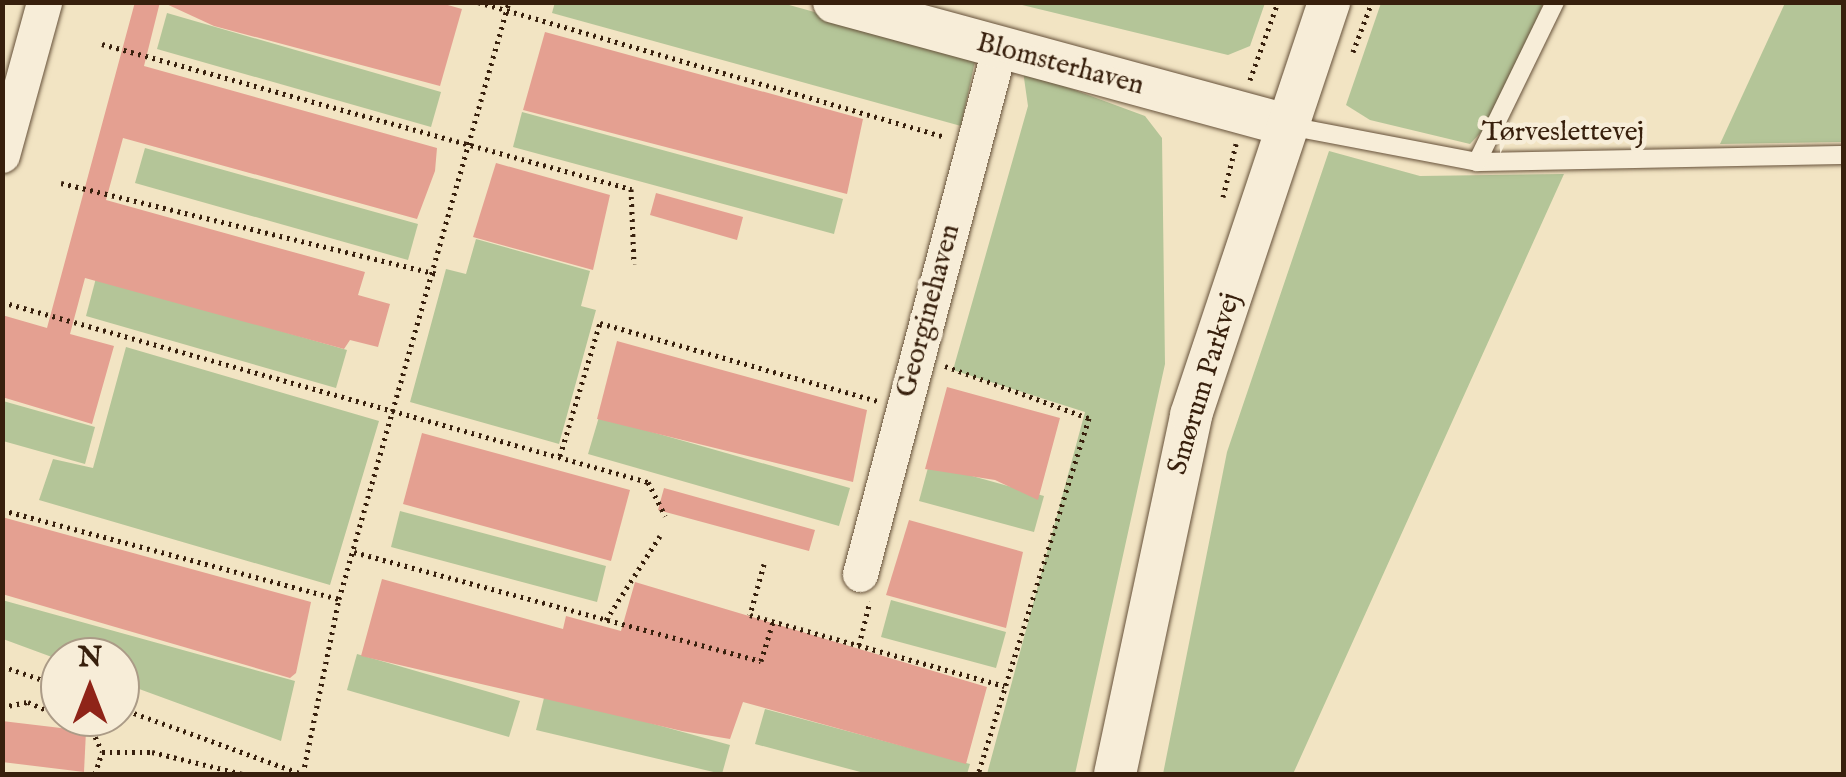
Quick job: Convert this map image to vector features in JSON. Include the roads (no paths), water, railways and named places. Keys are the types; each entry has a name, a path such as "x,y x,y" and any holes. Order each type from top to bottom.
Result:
{"street":[{"path":"2,155 44,2"},
{"name":"Blomsterhaven","path":"834,2 903,12 999,49 1288,125"},
{"name":"Smørum Parkvej","path":"1115,774 1191,415 1329,2"},
{"name":"Georginehaven","path":"860,574 999,49"}],"lane":[{"path":"1477,162 1555,2"},
{"name":"Tørveslettevej","path":"1288,125 1477,162 1844,155"}]}
